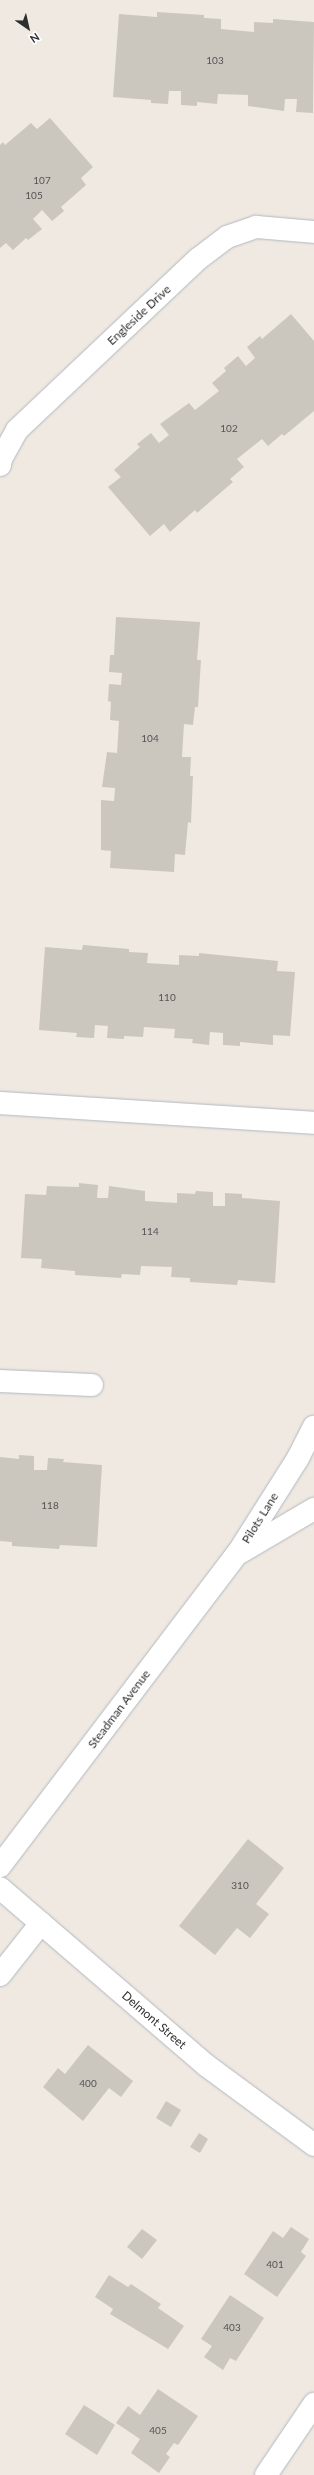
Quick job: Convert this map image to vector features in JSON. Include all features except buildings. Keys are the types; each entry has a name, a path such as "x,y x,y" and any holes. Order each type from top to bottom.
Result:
{"street":[{"name":"Engleside Drive","path":"0,465 1,459 17,430 198,259 227,237 256,227 314,232"},
{"path":"0,1103 314,1123"},
{"path":"0,1382 92,1385"},
{"name":"Pilots Lane","path":"238,1553 298,1458 314,1427"},
{"name":"Pilots Lane","path":"238,1553 314,1508"},
{"name":"Steadman Avenue","path":"0,1866 238,1553"},
{"name":"Delmont Street","path":"0,1888 207,2066 314,2145"},
{"path":"0,1975 41,1923"},
{"path":"266,2475 314,2404"}]}
